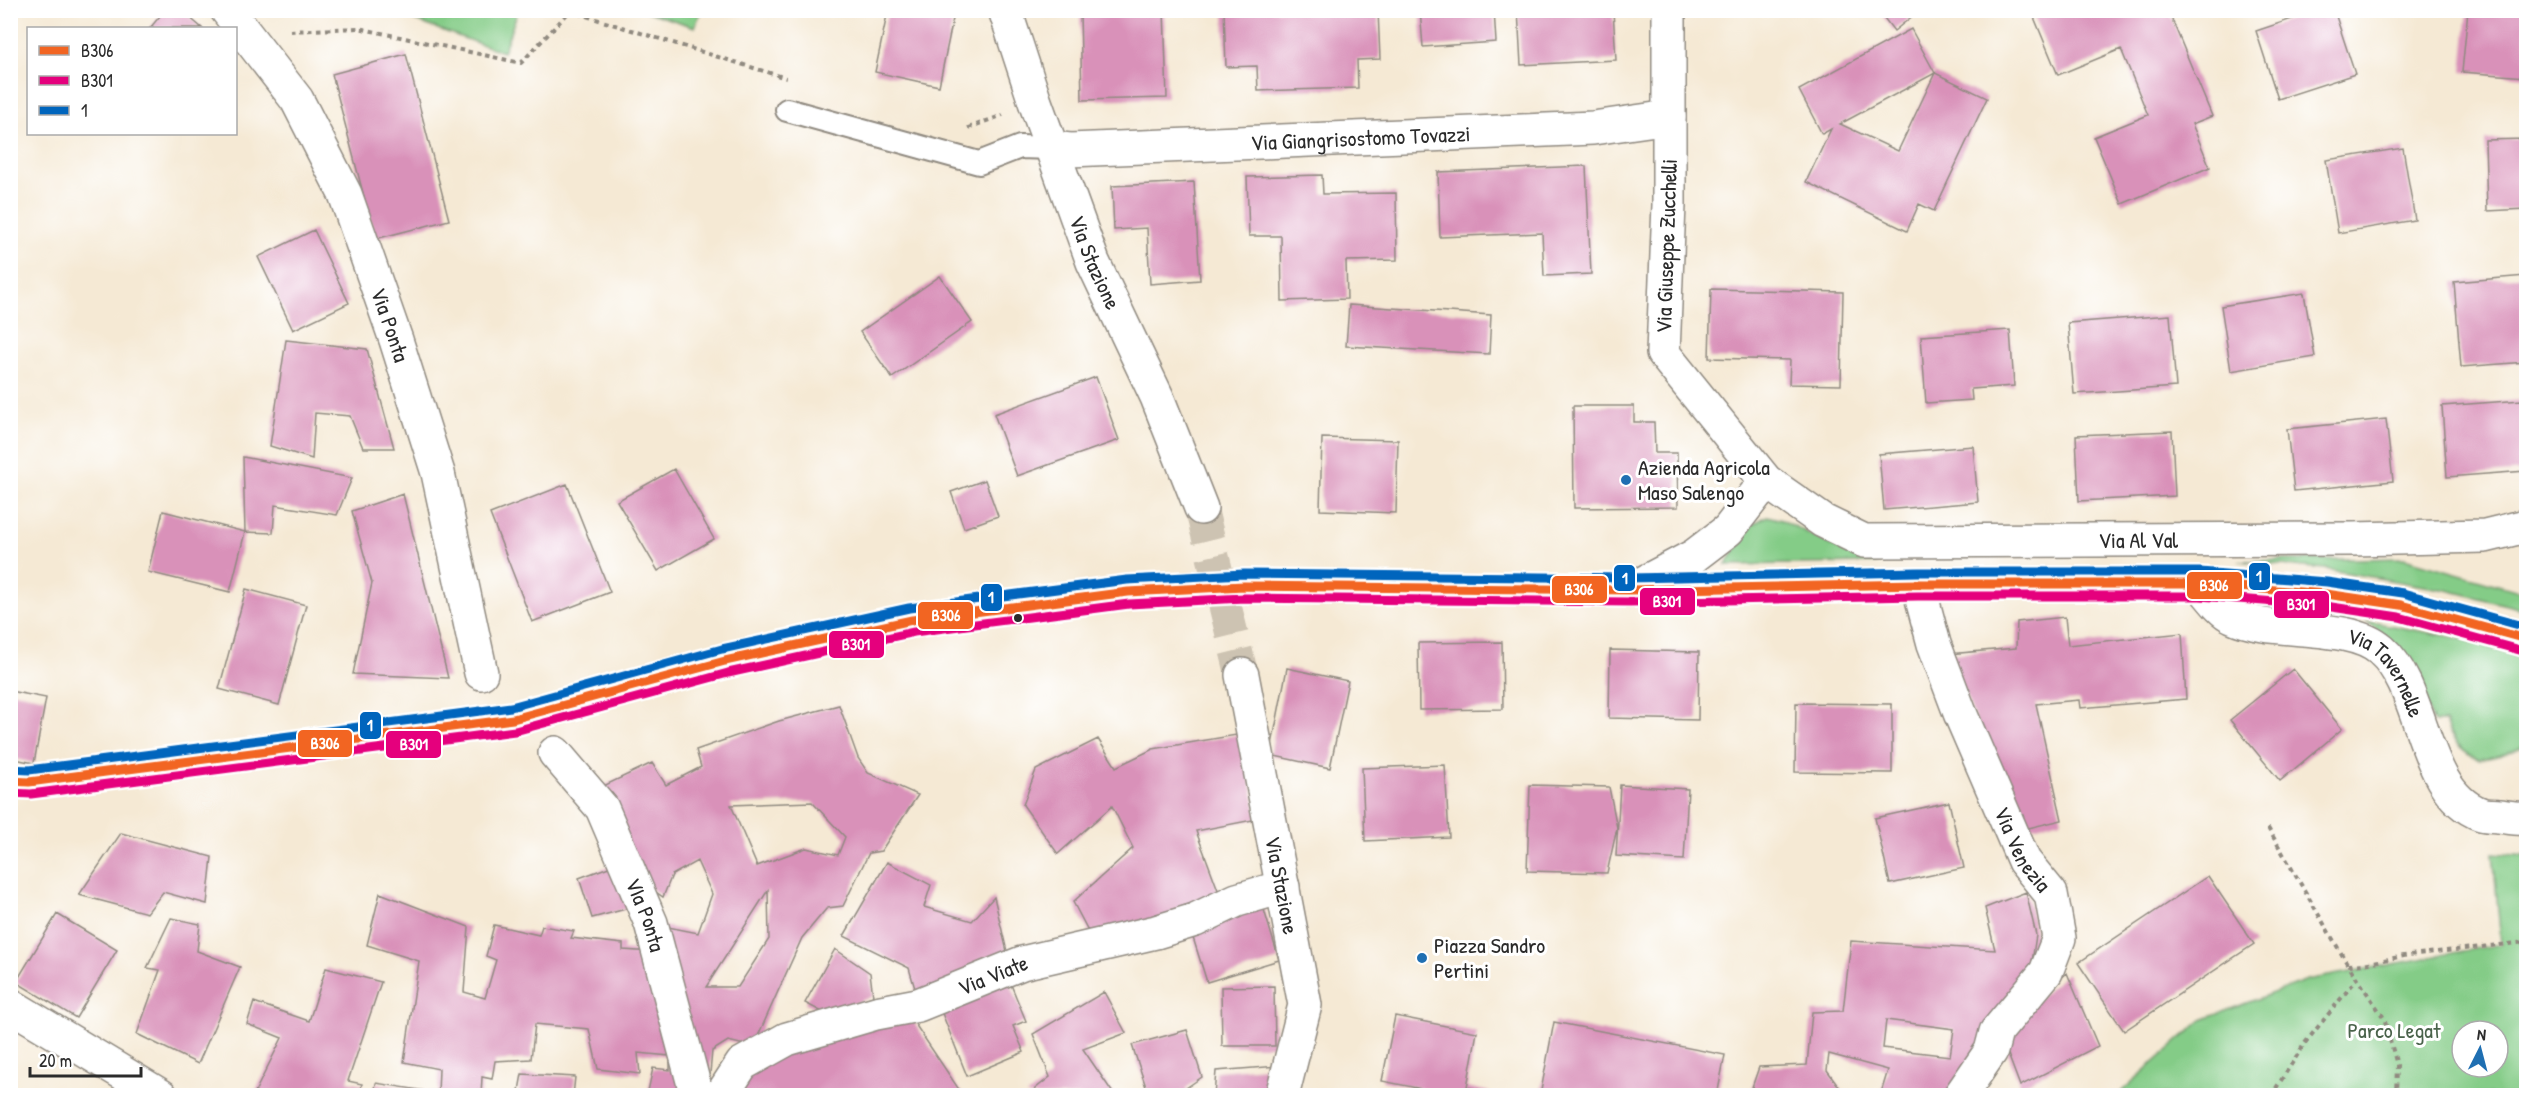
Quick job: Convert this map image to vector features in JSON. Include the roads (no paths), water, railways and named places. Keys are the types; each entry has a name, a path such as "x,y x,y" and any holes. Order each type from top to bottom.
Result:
{"street":[{"name":"Via Ponta","path":"227,10 297,100 345,194 396,340 438,473 481,673"},
{"name":"Via Stazione","path":"1005,10 1035,102 1093,262 1157,397 1201,508"},
{"name":"Via Giuseppe Zucchelli","path":"1669,10 1669,205 1663,353 1766,481"},
{"name":"Via Giangrisostomo Tovazzi","path":"1052,148 1070,150 1593,128 1669,117"},
{"name":"Via Al Val","path":"1766,481 1823,521 1864,541 2485,536 2526,526"},
{"path":"1630,590 1695,556 1728,530 1766,481"},
{"path":"10,782 29,782 513,719 725,661 912,620 1128,592 1244,586 1630,590 1918,584 2200,584 2325,594 2401,605 2526,639"},
{"name":"Via Venezia","path":"1918,584 1934,644 1960,713 2024,861 2050,894 2059,938 2046,972 1996,1032 1991,1051 1960,1095"},
{"name":"Via Tavernelle","path":"2200,584 2229,616 2255,624 2357,637 2380,649 2399,670 2427,744 2447,785 2461,800 2481,814 2526,818"},
{"name":"Via Stazione","path":"1242,675 1305,1005 1282,1095"},
{"name":"VIa Ponta","path":"555,753 602,808 651,923 697,1095"},
{"name":"Via Viate","path":"721,1095 742,1064 787,1039 876,1013 918,1005 1022,963 1166,929 1195,920 1237,900 1283,887"},
{"path":"17,1014 161,1095"}],"lane":[{"path":"788,110 979,163 1020,147 1052,148"}],"tunnel":[{"path":"1201,508 1242,675"}],"place":[{"name":"Azienda Agricola Maso Salengo","path":"1626,480"},
{"name":"Piazza Sandro Pertini","path":"1422,958"}],"park label":[{"name":"Parco Legat","path":"2394,1030"}]}
